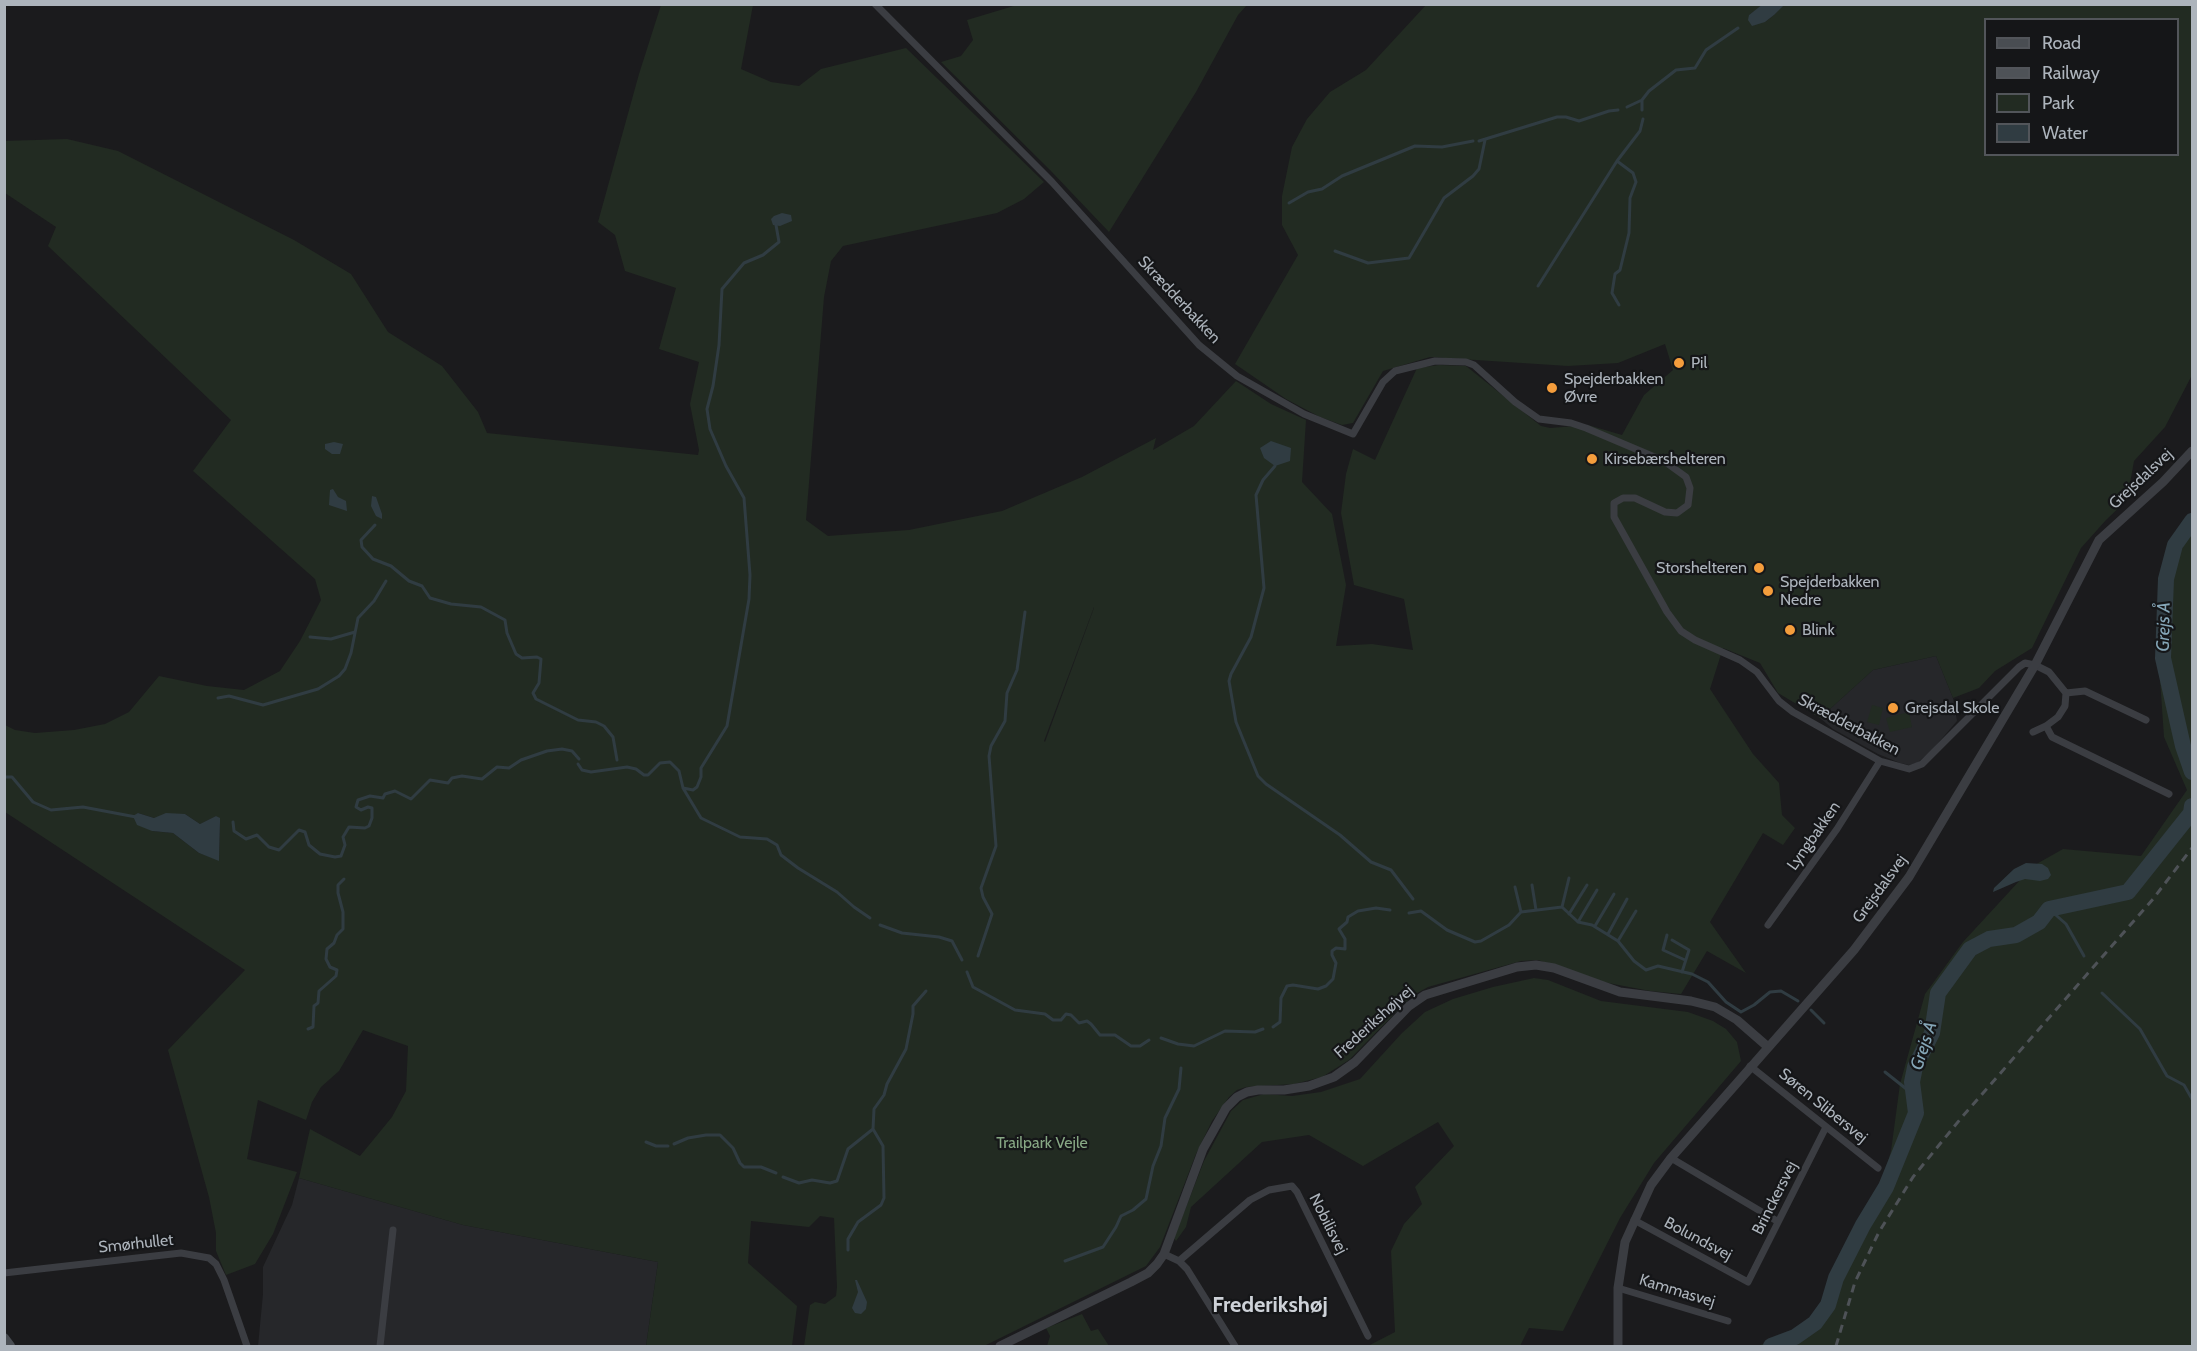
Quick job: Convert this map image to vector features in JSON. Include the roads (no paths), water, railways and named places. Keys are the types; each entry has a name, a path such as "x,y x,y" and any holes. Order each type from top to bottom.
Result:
{"main road":[{"path":"4,1338 10,1347"}],"street":[{"name":"Skrædderbakken","path":"875,4 1052,182 1199,345 1237,376 1304,414 1353,434 1383,382 1395,371 1435,361 1466,362 1474,365 1515,402 1539,419 1586,428 1664,461 1686,477 1690,488 1688,505 1677,513 1665,512 1635,498 1623,498 1614,503 1614,517 1667,612 1687,636 1740,660 1757,672 1779,701 1793,712 1880,761 1909,769 1922,764 2019,667 2025,663 2035,665"},
{"name":"Grejsdalsvej","path":"1618,1347 1618,1288 1625,1242 1651,1185 1671,1158 1750,1066 1854,950 1909,877 2035,665 2099,540 2163,482 2193,451"},
{"path":"2033,732 2058,717 2065,706 2066,693 2049,672 2035,665"},
{"path":"2066,693 2085,692 2146,720"},
{"path":"2046,726 2052,737 2169,795"},
{"name":"Lyngbakken","path":"1768,925 1837,829 1880,761"},
{"name":"Frederikshøjvej","path":"1000,1347 1148,1273 1157,1264 1164,1254 1203,1149 1226,1108 1237,1097 1258,1090 1284,1090 1309,1086 1334,1077 1355,1062 1409,1006 1425,995 1517,967 1536,965 1620,992 1691,1001 1715,1007 1737,1020 1768,1047"},
{"name":"Søren Slibersvej","path":"1750,1066 1878,1168"},
{"name":"Brinckersvej","path":"1748,1282 1826,1126"},
{"path":"1671,1158 1778,1221"},
{"name":"Nobilisvej","path":"1179,1261 1250,1200 1269,1190 1292,1186 1368,1335"},
{"name":"Bolundsvej","path":"1634,1220 1748,1282"},
{"path":"380,1347 393,1230"},
{"name":"Smørhullet","path":"4,1273 181,1253 209,1258 216,1264 224,1280 248,1347"},
{"path":"1164,1254 1179,1261 1186,1269 1234,1347"},
{"name":"Kammasvej","path":"1618,1288 1638,1292 1728,1321"}],"water":[{"path":"1763,4 1784,5 1765,22 1752,26 1748,20 1749,15"},
{"path":"782,213 791,215 792,221 780,226 773,225 771,219"},
{"path":"1271,441 1291,448 1290,461 1275,466 1264,458 1260,448"},
{"path":"334,442 343,444 340,454 332,454 325,449 325,444"},
{"path":"333,489 338,497 346,501 347,511 329,505 330,490"},
{"path":"372,496 376,497 382,519 376,516 371,506"},
{"path":"138,813 154,818 166,813 185,814 200,824 216,816 220,818 219,861 199,853 173,833 152,831 137,825 133,816"},
{"path":"2026,863 2042,864 2048,868 2051,875 2048,879 2040,881 2025,879 1993,892 1994,888 2014,869"},
{"path":"855,1280 867,1302 866,1309 861,1314 855,1313 852,1308 858,1292"}],"waterway":[{"path":"1627,107 1642,100 1649,91 1676,70 1695,68 1706,50 1738,28"},
{"path":"1642,100 1642,110"},
{"path":"1479,141 1557,117 1579,121 1618,110"},
{"path":"1619,305 1612,293 1615,274 1620,270 1629,233 1630,198 1636,182 1633,173 1617,161 1640,131 1643,119"},
{"path":"1335,251 1368,263 1409,258 1444,198 1479,169 1485,140"},
{"path":"1289,203 1308,192 1322,189 1342,176 1415,146 1442,147 1473,141"},
{"path":"1538,286 1617,161"},
{"path":"683,788 693,790 697,787 701,777 701,768 727,726 749,599 750,575 744,498 726,466 710,429 707,409 719,345 722,289 744,263 763,255 779,242 776,225"},
{"path":"1275,466 1263,480 1256,495 1264,588 1251,637 1229,681 1236,722 1258,776 1266,784 1340,835 1371,862 1391,870 1413,899"},
{"name":"Grejs Å","path":"2192,521 2175,545 2166,579 2163,658 2183,746 2192,772"},
{"path":"375,525 361,540 362,547 373,559 391,566 409,581 422,586 430,598 451,604 481,607 505,620 507,633 516,654 522,658 541,659 539,683 533,693 536,699 578,720 596,722 604,726 613,737 617,760"},
{"path":"218,698 229,696 263,705 318,689 339,676 345,669 351,653 358,618 374,601 386,581"},
{"path":"978,956 992,914 981,888 996,846 989,756 991,746 1005,721 1007,693 1017,670 1025,612"},
{"path":"310,637 331,639 355,632"},
{"path":"233,822 234,831 246,839 257,835 269,847 279,850 299,830 305,832 309,845 320,854 341,856 345,845 343,837 349,827 365,828 369,826 372,818 372,808 361,810 356,807 358,800 370,796 383,798 385,794 395,791 411,799 430,780 448,783 452,778 462,776 482,779 497,767 509,768 521,760 547,751 562,749 572,751 579,759"},
{"path":"578,764 582,770 591,772 627,767 648,775 660,763 670,762 679,771 683,788 701,818 740,837 767,839 777,845 781,855 837,892 870,918"},
{"path":"4,777 12,777 33,802 51,810 83,807 136,817"},
{"name":"Grejs Å","path":"1771,1346 1795,1337 1815,1323 1828,1305 1836,1278 1863,1225 1886,1187 1916,1113 1912,1082 1915,1067 1932,1033 1938,993 1970,949 1989,939 2016,935 2039,922 2049,909 2128,892 2191,813 2192,806"},
{"path":"1562,907 1569,878"},
{"path":"308,1029 313,1027 314,1006 318,1003 319,991 336,976 337,970 330,967 326,959 327,949 343,929 343,912 338,885 344,879"},
{"path":"1532,885 1536,910"},
{"path":"1569,914 1587,885"},
{"path":"1515,887 1521,912"},
{"path":"1578,922 1597,890"},
{"path":"1595,926 1614,894"},
{"path":"1608,934 1627,899"},
{"path":"1409,913 1421,911 1447,930 1475,942 1509,925 1521,912 1562,907 1578,922 1592,925 1618,941 1634,961 1646,970 1658,966 1692,974 1708,982 1726,1002 1741,1012 1770,992 1781,991 1798,1001"},
{"path":"1273,1027 1280,1022 1281,998 1287,986 1318,989 1326,986 1333,979 1336,963 1332,951 1336,948 1345,949 1345,939 1339,929 1347,922 1348,917 1358,911 1376,908 1390,910"},
{"path":"2049,909 2066,924 2084,956"},
{"path":"1618,941 1636,911"},
{"path":"880,925 902,933 939,937 952,941 962,960"},
{"path":"1667,935 1663,950 1685,960"},
{"path":"1672,940 1689,950 1682,972"},
{"path":"967,972 973,987 1015,1010 1045,1014 1053,1020 1061,1020 1066,1014 1071,1015 1079,1023 1087,1021 1100,1035 1115,1035 1131,1046 1140,1046 1149,1040"},
{"path":"783,1177 799,1183 812,1180 830,1183 837,1181 848,1149 873,1129 874,1109 884,1095 887,1084 906,1049 913,1006 926,991"},
{"path":"2102,993 2140,1029 2167,1076 2184,1085 2192,1099"},
{"path":"1811,1010 1824,1023"},
{"path":"1161,1038 1178,1044 1194,1046 1225,1031 1255,1032 1263,1029"},
{"path":"1065,1261 1103,1247 1121,1216 1146,1199 1153,1166 1161,1146 1165,1118 1179,1089 1181,1068"},
{"path":"1885,1072 1914,1095"},
{"path":"848,1250 848,1239 858,1222 881,1205 884,1198 883,1146 873,1129"},
{"path":"674,1144 688,1138 720,1135 733,1148 744,1167 761,1167 776,1173"},
{"path":"646,1142 656,1146 668,1146"}],"railway":[{"path":"1836,1346 1855,1282 1879,1232 1913,1177 1962,1117 2153,899 2192,848"}],"place":[{"name":"Pil","path":"1679,363"},
{"name":"Spejderbakken Øvre","path":"1552,388"},
{"name":"Kirsebærshelteren","path":"1592,459"},
{"name":"Storshelteren","path":"1759,568"},
{"name":"Spejderbakken Nedre","path":"1768,591"},
{"name":"Blink","path":"1790,630"},
{"name":"Grejsdal Skole","path":"1893,708"}],"district":[{"name":"Frederikshøj","path":"1270,1306"}],"park label":[{"name":"Trailpark Vejle","path":"1042,1143"}]}
